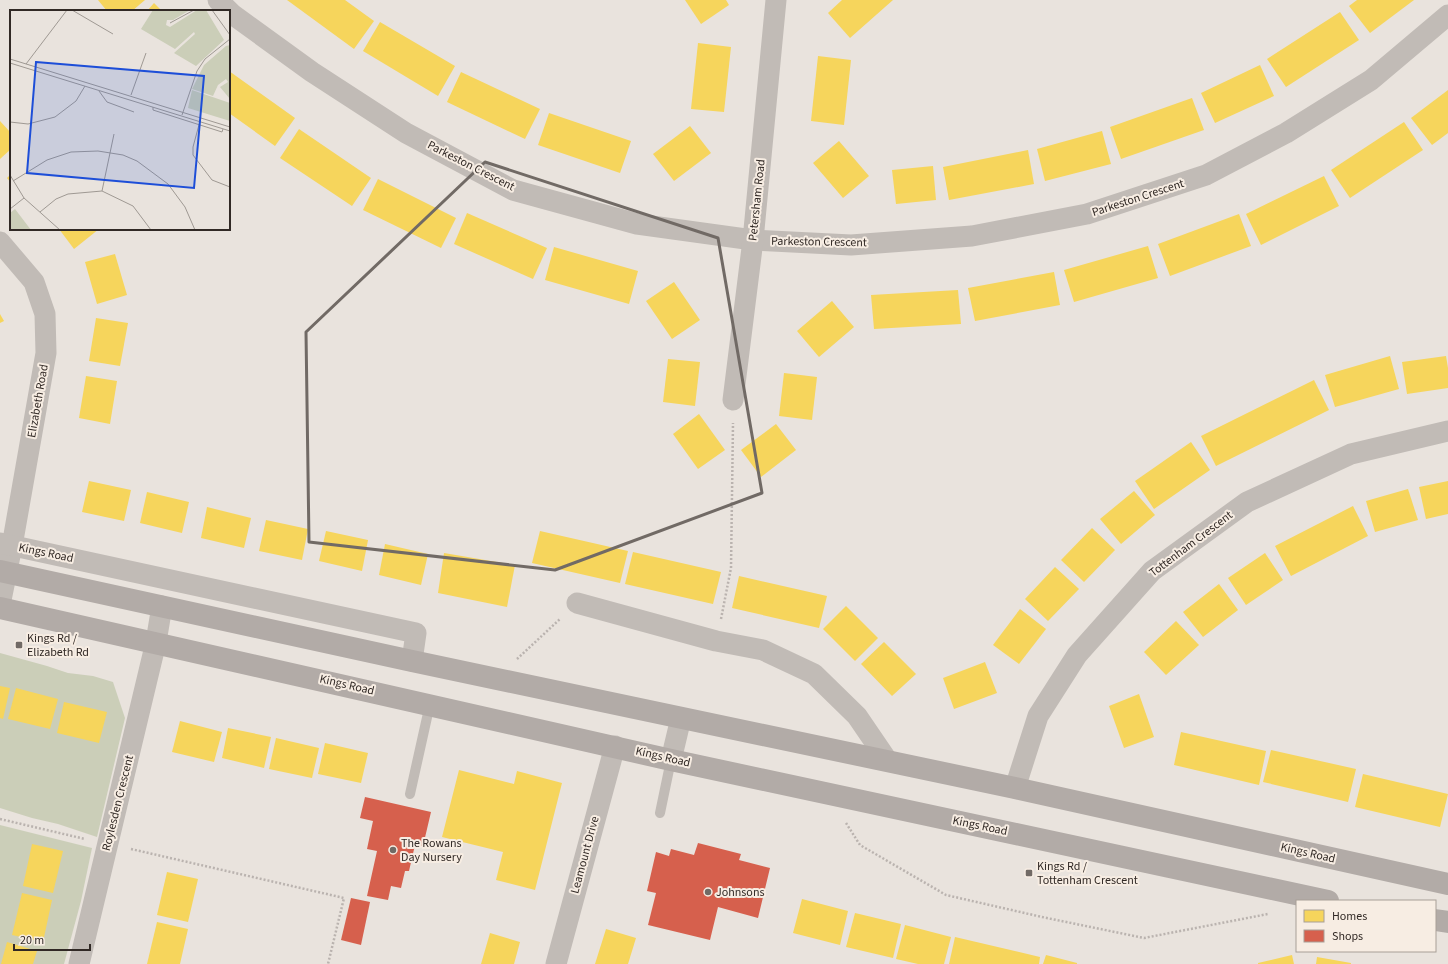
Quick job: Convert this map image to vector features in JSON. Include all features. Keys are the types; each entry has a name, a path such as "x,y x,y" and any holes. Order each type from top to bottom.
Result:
{"main road":[{"name":"Kings Road","path":"3,572 412,661 887,760 1448,884"},
{"name":"Kings Road","path":"0,606 671,760 1323,900"},
{"path":"1436,920 1448,922"}],"street":[{"name":"Parkeston Crescent","path":"218,0 228,10"},
{"name":"Petersham Road","path":"733,400 753,240 776,0"},
{"name":"Parkeston Crescent","path":"230,12 312,72 413,136 513,190 637,224 753,240 850,245 972,236 1087,214 1206,175 1286,132 1371,80 1448,15"},
{"name":"Elizabeth Road","path":"0,242 34,282 45,314 46,353 6,544 0,606"},
{"name":"Tottenham Crescent","path":"1015,788 1038,716 1077,655 1152,571 1247,502 1351,454 1448,431"},
{"name":"Kings Road","path":"6,544 416,633 412,661"},
{"path":"577,604 716,641 763,650 814,674 857,716 887,760"},
{"name":"Roylesden Crescent","path":"79,964 156,642 162,606"},
{"path":"671,760 682,718"},
{"name":"Leamount Drive","path":"556,964 615,746"}],"lane":[{"path":"410,794 430,704"},
{"path":"660,813 671,760"}],"path":[{"path":"716,641 731,568 733,400"},
{"path":"496,678 577,604"},
{"path":"0,819 344,898 328,964"},
{"path":"860,845 946,895 1144,938 1270,914"}],"highlighted area":[{"path":"485,162 718,238 762,493 555,570 309,542 306,332"}],"green space":[{"path":"0,653 68,673 93,676 113,682 125,718 97,837 58,824 0,808"},
{"path":"0,825 92,848 81,901 64,964 0,964"}],"building: Homes":[{"path":"98,0 145,0 133,10 106,10"},
{"path":"287,0 345,0 374,21 354,49"},
{"path":"685,0 726,0 729,5 701,24"},
{"path":"842,0 893,0 850,38 828,13"},
{"path":"1357,0 1414,0 1370,33 1349,6"},
{"path":"154,3 161,10 148,10"},
{"path":"1340,12 1359,40 1286,87 1267,59"},
{"path":"380,22 455,66 438,96 363,51"},
{"path":"698,43 731,47 724,112 691,109"},
{"path":"818,56 851,60 844,125 811,121"},
{"path":"1260,65 1274,96 1215,123 1201,93"},
{"path":"230,72 295,118 275,146 230,114"},
{"path":"461,72 540,109 525,139 447,102"},
{"path":"1448,90 1448,133 1432,145 1411,118"},
{"path":"1192,98 1204,130 1121,159 1110,127"},
{"path":"549,113 631,141 620,173 538,145"},
{"path":"0,121 10,132 10,150 0,159"},
{"path":"1404,122 1423,150 1350,198 1331,170"},
{"path":"690,126 711,153 674,181 653,154"},
{"path":"299,129 371,178 352,206 280,158"},
{"path":"1102,131 1111,164 1045,181 1037,149"},
{"path":"839,141 869,176 843,198 813,163"},
{"path":"1028,150 1034,184 949,200 943,167"},
{"path":"933,166 936,200 896,204 892,170"},
{"path":"10,175 10,182 7,178"},
{"path":"1324,176 1339,206 1261,245 1246,214"},
{"path":"378,179 456,218 441,248 363,210"},
{"path":"467,213 547,248 533,279 454,244"},
{"path":"1239,214 1251,246 1170,276 1158,244"},
{"path":"60,230 98,230 74,249"},
{"path":"1148,246 1158,278 1074,302 1064,270"},
{"path":"554,247 638,271 629,304 545,280"},
{"path":"115,254 127,295 97,304 85,262"},
{"path":"1054,272 1060,305 975,321 968,288"},
{"path":"674,282 700,320 672,339 646,301"},
{"path":"958,290 961,324 874,329 871,295"},
{"path":"832,301 854,327 819,357 797,331"},
{"path":"0,314 4,321 0,323"},
{"path":"96,318 128,323 120,366 89,361"},
{"path":"1390,356 1399,389 1335,407 1325,375"},
{"path":"1446,356 1448,368 1448,388 1407,394 1402,362"},
{"path":"668,359 700,362 695,406 663,402"},
{"path":"784,373 817,377 812,420 779,416"},
{"path":"86,376 117,381 110,424 79,418"},
{"path":"1314,380 1329,410 1216,466 1201,436"},
{"path":"699,414 725,450 698,469 673,434"},
{"path":"776,424 796,450 761,477 741,450"},
{"path":"1191,442 1210,470 1154,509 1135,481"},
{"path":"89,481 131,490 124,521 82,512"},
{"path":"1448,481 1448,514 1426,519 1419,487"},
{"path":"1408,489 1418,520 1375,532 1366,501"},
{"path":"1134,491 1155,515 1121,544 1100,519"},
{"path":"147,492 189,502 182,533 140,523"},
{"path":"1353,506 1368,536 1291,576 1275,546"},
{"path":"207,507 251,518 244,548 201,538"},
{"path":"266,520 308,529 302,560 259,551"},
{"path":"1092,528 1115,550 1084,582 1061,560"},
{"path":"326,531 368,540 362,571 319,561"},
{"path":"540,531 628,551 620,583 532,563"},
{"path":"385,544 428,554 421,585 379,575"},
{"path":"633,552 721,572 713,604 625,584"},
{"path":"444,553 515,565 507,607 438,593"},
{"path":"1265,553 1283,580 1246,605 1228,578"},
{"path":"1055,567 1079,589 1048,621 1025,599"},
{"path":"739,576 827,596 819,628 732,608"},
{"path":"1219,584 1238,610 1203,637 1183,612"},
{"path":"846,606 878,638 855,661 823,629"},
{"path":"1020,609 1046,629 1019,664 993,645"},
{"path":"1176,621 1199,645 1166,675 1144,652"},
{"path":"884,642 916,674 892,696 861,664"},
{"path":"985,662 997,693 954,709 943,678"},
{"path":"0,686 10,688 3,719 0,718"},
{"path":"16,688 58,699 50,729 8,719"},
{"path":"1139,694 1154,737 1124,748 1109,706"},
{"path":"64,702 107,712 99,743 57,733"},
{"path":"180,721 222,732 214,762 172,752"},
{"path":"228,728 271,737 264,768 222,758"},
{"path":"1181,732 1266,751 1259,785 1174,765"},
{"path":"276,738 319,748 312,778 269,769"},
{"path":"325,743 368,753 361,783 318,774"},
{"path":"1271,750 1356,769 1348,802 1263,782"},
{"path":"459,770 514,784 517,771 562,783 535,890 496,880 503,852 442,837"},
{"path":"1363,774 1448,794 1440,827 1355,807"},
{"path":"32,844 63,851 53,893 23,886"},
{"path":"167,872 198,879 188,922 157,915"},
{"path":"22,893 52,900 43,942 12,935"},
{"path":"802,899 848,911 840,945 793,933"},
{"path":"855,913 901,924 893,958 846,947"},
{"path":"157,922 188,929 180,964 147,964"},
{"path":"905,925 951,937 944,964 918,964 896,959"},
{"path":"606,929 636,938 628,964 595,964"},
{"path":"490,933 520,942 514,964 481,964"},
{"path":"955,937 1040,957 1039,964 949,964"},
{"path":"7,942 37,951 33,964 1,964"},
{"path":"1046,955 1077,963 1077,964 1043,964"},
{"path":"1292,955 1294,964 1258,964 1258,963"},
{"path":"1317,957 1351,963 1351,964 1316,964"}],"building: Shops":[{"name":"The Rowans Day Nursery","path":"365,797 431,812 423,846 415,845 409,871 405,871 401,888 391,886 388,900 367,896 377,851 367,849 373,821 360,818"},
{"name":"Johnsons","path":"698,843 741,854 739,860 770,868 758,918 718,907 710,940 648,925 656,893 647,891 656,852 669,856 671,849 694,855"},
{"path":"351,898 370,902 361,945 341,940"}],"place":[{"name":"Kings Rd / Elizabeth Rd","path":"19,645"},
{"name":"The Rowans Day Nursery","path":"393,850"},
{"name":"Kings Rd / Tottenham Crescent","path":"1029,873"},
{"name":"Johnsons","path":"708,892"}]}
